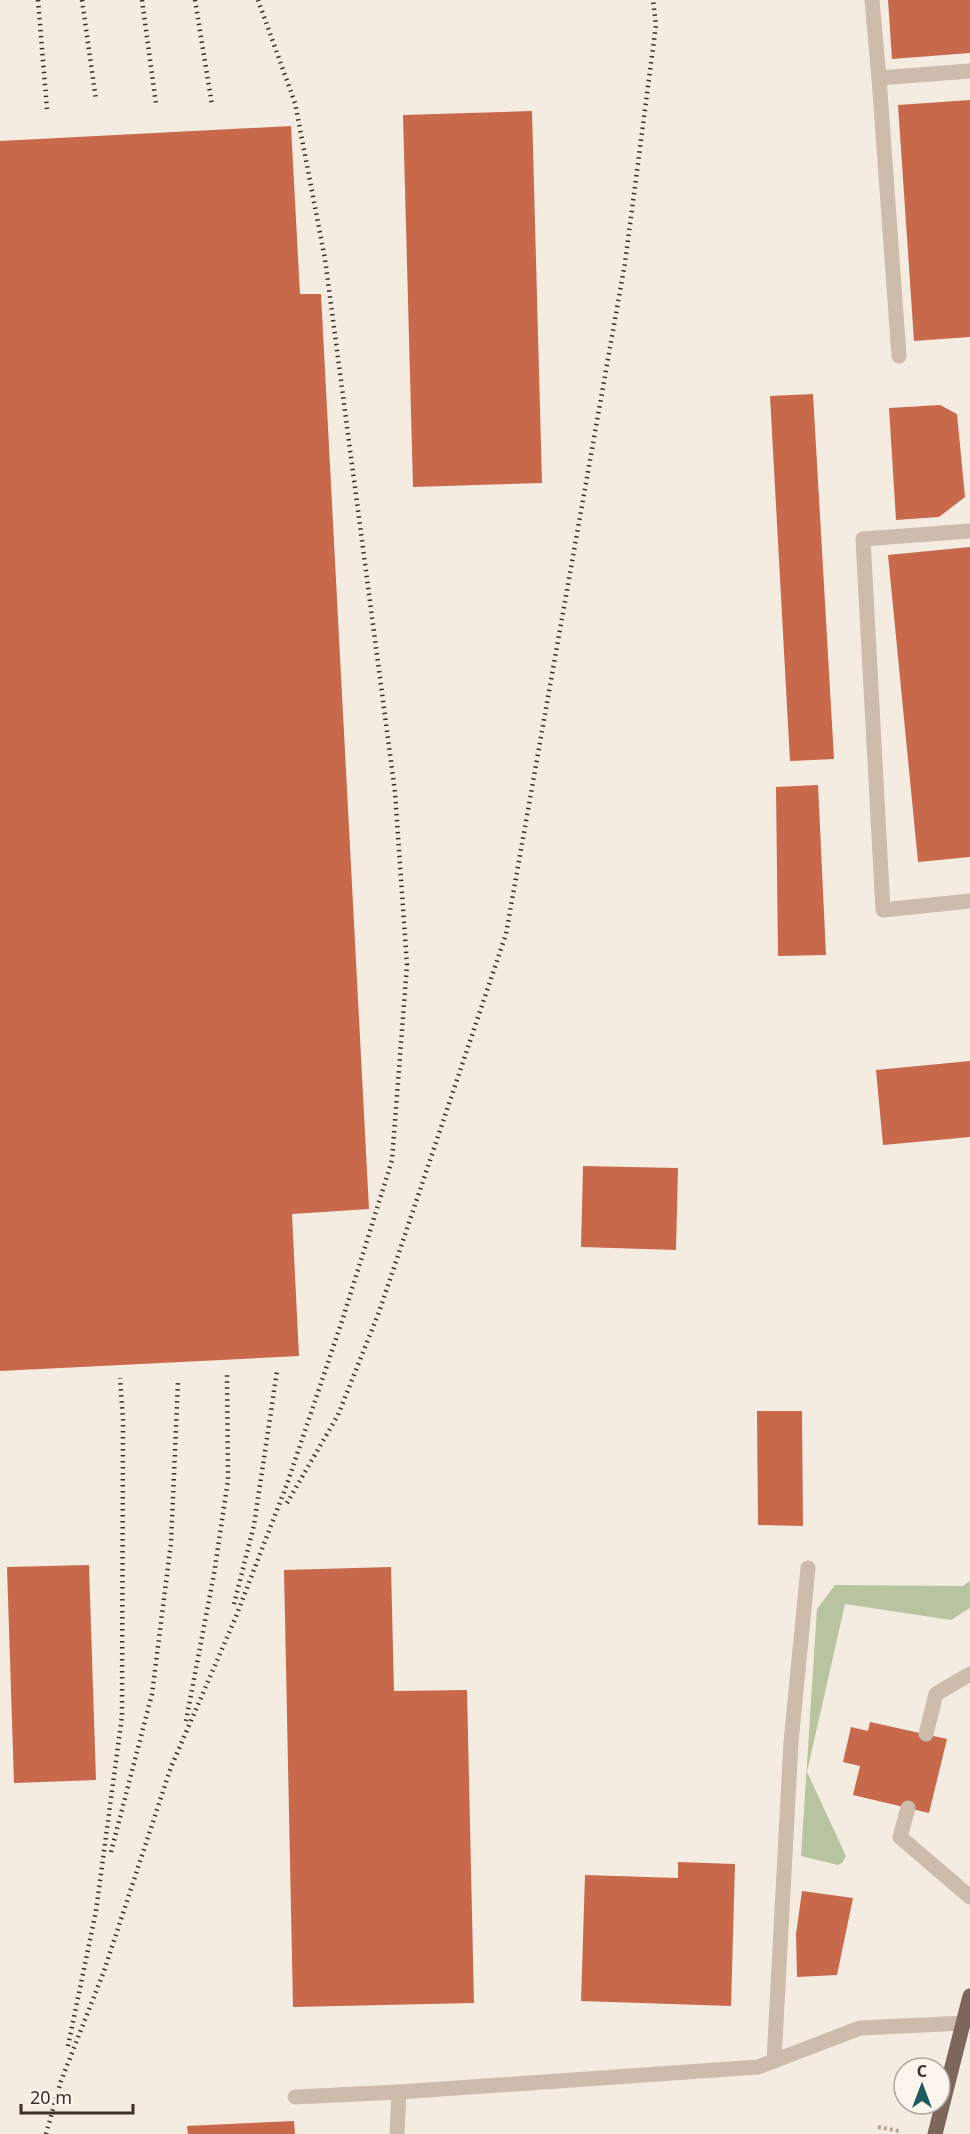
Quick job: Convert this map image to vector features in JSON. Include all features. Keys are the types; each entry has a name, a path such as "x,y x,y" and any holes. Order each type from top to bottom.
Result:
{"main road":[{"path":"935,2134 970,1996"}],"lane":[{"path":"872,0 899,356"},
{"path":"879,78 970,71"},
{"path":"970,531 864,539 883,910 970,901"},
{"path":"774,2061 791,1743 808,1568"},
{"path":"926,1734 936,1694 970,1674"},
{"path":"908,1808 900,1837 970,1897"},
{"path":"295,2097 758,2067 860,2028 964,2023"},
{"path":"397,2134 399,2092"}],"path":[{"path":"878,2127 899,2131"}],"green space":[{"path":"970,1581 970,1608 951,1620 845,1604 807,1772 846,1856 838,1865 801,1856 817,1609 835,1585 963,1586"}],"building":[{"path":"888,0 970,0 970,53 892,59"},
{"path":"970,100 970,337 914,341 898,105"},
{"path":"532,111 542,483 413,487 403,115"},
{"path":"291,126 300,294 321,294 369,1209 292,1214 299,1356 0,1371 0,141"},
{"path":"813,394 834,759 790,761 770,396"},
{"path":"940,405 957,414 965,497 939,517 896,520 889,408"},
{"path":"970,547 970,857 918,862 888,555"},
{"path":"818,785 826,955 778,956 776,787"},
{"path":"970,1061 970,1137 883,1145 876,1070"},
{"path":"583,1166 678,1168 676,1250 581,1247"},
{"path":"757,1411 802,1411 803,1526 758,1525"},
{"path":"89,1565 96,1780 14,1783 7,1567"},
{"path":"391,1567 394,1691 467,1690 474,2003 293,2007 284,1570"},
{"path":"870,1722 947,1739 929,1813 853,1795 860,1766 843,1762 851,1727 868,1731"},
{"path":"678,1862 735,1864 731,2006 581,2001 585,1875 678,1878"},
{"path":"802,1891 853,1898 837,1975 797,1977 796,1934"},
{"path":"294,2121 295,2134 188,2134 187,2126"}],"railway":[{"path":"38,0 47,109"},
{"path":"82,0 96,100"},
{"path":"142,0 156,104"},
{"path":"195,0 212,105"},
{"path":"46,2134 61,2081 104,1971 171,1767 235,1619 287,1484 343,1318 392,1160 407,965 395,792 325,259 295,103 258,0"},
{"path":"287,1503 338,1415 379,1312 506,934 625,263 656,25 653,0"},
{"path":"186,1721 214,1574 228,1480 227,1371"},
{"path":"234,1604 254,1525 277,1371"},
{"path":"68,2046 96,1911 122,1716 123,1420 120,1378"},
{"path":"111,1852 152,1694 171,1543 178,1382"}]}
